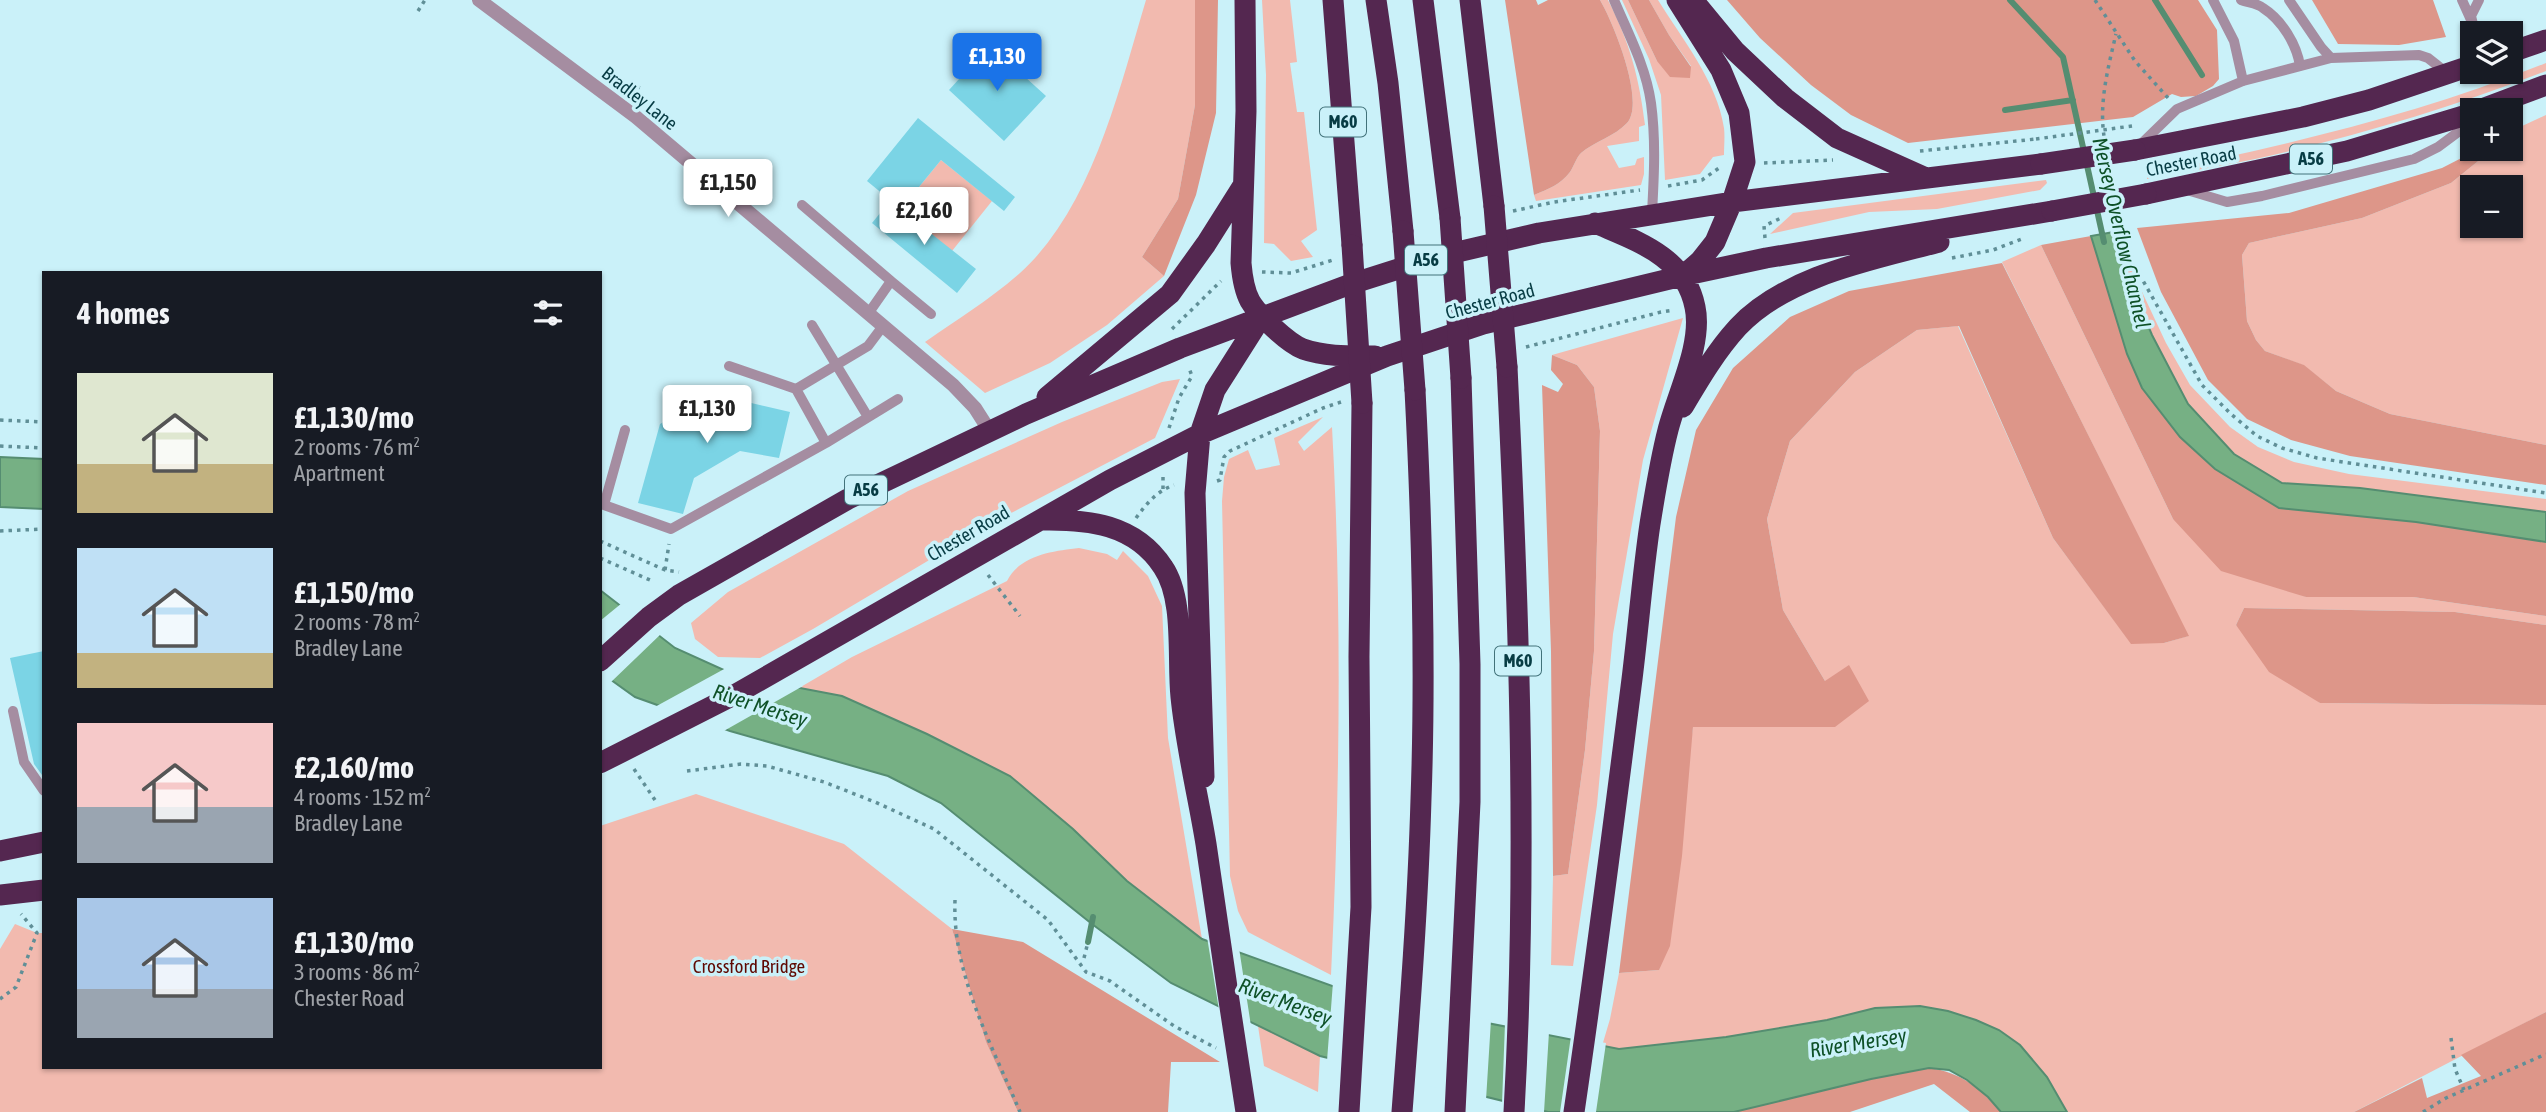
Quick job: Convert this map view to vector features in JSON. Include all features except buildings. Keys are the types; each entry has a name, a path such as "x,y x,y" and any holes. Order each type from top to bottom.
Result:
{"highway":[{"path":"1245,0 1246,111 1241,274 1250,301 1262,316 1215,390 1200,434 1196,488 1206,845 1247,1112"},
{"name":"M60","path":"1333,0 1353,245 1362,403 1359,657 1362,907 1349,1112"},
{"name":"M60","path":"1376,0 1388,83 1403,231 1422,523 1421,796 1416,924 1402,1112"},
{"name":"M60","path":"1423,0 1450,218 1461,378 1470,664 1465,940 1455,1112"},
{"name":"M60","path":"1469,0 1494,206 1507,366 1518,592 1520,956 1514,1112"},
{"path":"1677,0 1721,70 1739,113 1744,153 1732,202 1715,242 1700,261 1682,276"},
{"path":"1693,0 1735,51 1785,98 1841,140 1926,178"},
{"path":"2523,48 2546,40"},
{"name":"Chester Road","path":"602,659 664,605 710,576 848,499 989,430 1262,316 1436,257 1539,233 1652,213 2041,164 2135,149 2303,117 2369,100 2460,70"},
{"path":"2513,98 2546,85"},
{"name":"Chester Road","path":"602,762 736,694 1036,520 1200,434 1387,356 1483,324 1682,276 1766,258 2178,188 2347,151 2460,117"},
{"path":"1026,414 1123,335 1177,286 1242,187"},
{"path":"1668,430 1697,383 1737,329 1779,295 1812,279 1860,263 2052,211"},
{"path":"1574,1112 1596,964 1650,523 1668,430 1693,345 1696,317 1691,291 1667,258 1595,223"},
{"name":"A56","path":"1262,316 1299,348 1321,354 1387,356"},
{"path":"1036,520 1073,519 1104,524 1131,535 1164,568 1173,589 1181,698 1206,845"},
{"path":"0,851 42,842"},
{"path":"1,893 42,890"}],"street":[{"name":"Bradley Lane","path":"479,0 636,117 953,385 975,408 989,430"}],"lane":[{"path":"1614,0 1637,52 1651,102 1654,170 1652,213"},
{"path":"2213,0 2234,41 2243,82"},
{"path":"2241,0 2266,9 2298,52 2300,66"},
{"path":"2289,0 2331,58"},
{"path":"2462,0 2471,21"},
{"path":"2471,21 2472,9 2479,0"},
{"path":"2135,149 2177,109 2243,82 2331,58 2419,55 2428,58 2448,74"},
{"path":"2178,188 2227,202 2262,196 2414,159 2438,147 2460,131"},
{"path":"802,205 932,314"},
{"path":"868,314 891,281"},
{"path":"811,325 868,417"},
{"path":"796,389 868,346 883,326"},
{"path":"729,366 796,389 826,443"},
{"path":"625,430 604,505 671,529 826,443 898,399"},
{"path":"13,710 24,762 42,788"}],"path":[{"path":"418,11 425,0"},
{"path":"2095,0 2135,61 2177,109"},
{"path":"2101,118 2106,73 2116,34"},
{"path":"1910,151 1927,152 2132,126"},
{"path":"1744,153 1833,160 1841,140"},
{"path":"2120,240 2202,385 2257,436 2282,448 2317,458 2546,493"},
{"path":"0,420 42,422"},
{"path":"0,446 42,448"},
{"path":"1131,535 1149,500 1163,489 1179,484 1196,488 1220,480"},
{"path":"0,531 42,529"},
{"path":"665,570 671,529"},
{"path":"602,542 665,570 710,576"},
{"path":"973,557 1020,615"},
{"path":"602,559 650,580"},
{"path":"623,752 654,800"},
{"path":"687,771 741,764 767,766 837,787 934,829 1048,920 1086,972 1110,981 1174,1026 1220,1050"},
{"path":"0,999 16,987 37,933 1,893"},
{"path":"955,900 958,953 976,1008 1020,1112"},
{"path":"1084,958 1088,942"},
{"path":"2451,1038 2455,1069 2464,1090"},
{"path":"2423,1112 2446,1098 2546,1054"}],"green space":[{"path":"1146,0 1195,0 1195,105 1178,199 1142,257 1164,276 1107,325 1050,363 985,393 925,342 1009,283 1045,246 1066,216 1100,146"},
{"path":"1262,0 1290,0 1297,62 1290,63 1297,112 1304,112 1317,230 1301,241 1313,257 1291,261 1274,244 1264,243 1266,75"},
{"path":"1600,0 1608,0 1628,46 1640,91 1645,125 1639,127 1639,141 1607,146 1619,168 1635,165 1637,159 1644,157 1641,185 1536,201 1534,195 1562,180 1581,153 1622,128 1632,113 1633,98 1626,62"},
{"path":"1622,0 1628,0 1657,61 1691,66 1649,0 1658,0 1697,61 1714,94 1724,128 1724,155 1713,157 1700,174 1665,180 1661,95 1649,59"},
{"path":"2546,63 2546,71 2523,79 2523,72"},
{"path":"2492,84 2511,84 2472,98 2460,98 2460,102 2374,129 2269,156 2147,179 2147,174 2350,128"},
{"path":"2546,115 2546,445 2390,414 2336,391 2303,365 2265,351 2247,321 2242,255 2249,243 2362,218 2451,183 2460,176 2460,238 2523,238 2523,175 2461,175 2478,161 2523,161 2523,126"},
{"path":"941,160 992,201 952,251 901,209"},
{"path":"2046,180 2047,183 2040,190 1937,209 1869,212 1770,234 1793,213"},
{"path":"2114,232 2166,343 2190,385 2230,427 2258,447 2294,462 2349,474 2546,499 2546,512 2360,488 2282,483 2234,454 2188,404 2152,335 2118,257"},
{"path":"2041,245 2173,519 2306,597 2413,597 2546,616 2546,625 2455,612 2244,608 2236,625 2320,703 2546,705 2546,1012 2354,1112 2067,1112 2047,1077 2020,1045 1999,1030 1948,1011 1875,1008 1827,1020 1726,1037 1619,1049 1602,1046 1619,973 1659,970 1693,727 1835,727 1825,681 1783,610 1767,519 1790,441 1855,372 1917,330 1958,326 2053,538 2131,643 2164,643 2188,636 2002,262"},
{"path":"1683,318 1643,460 1613,634 1597,805 1573,966 1551,965 1553,876 1568,874 1585,750 1594,651 1600,431 1594,387 1577,365 1552,355"},
{"path":"1180,379 1155,438 990,524 760,658 718,657 695,639 691,623 728,592 908,491 1062,422 1162,382"},
{"path":"1323,417 1298,442 1304,451 1332,427 1339,701 1331,975 1248,932 1238,911 1230,876 1222,501 1229,459 1248,450 1256,470 1280,465 1274,438"},
{"path":"1079,548 1107,554 1117,560 1123,551 1148,576 1162,606 1168,738 1202,939 1127,881 1073,829 1010,776 927,734 842,696 799,688 852,657 1007,581 1020,565 1029,560 1048,553"},
{"name":"Crossford Bridge","path":"696,794 844,844 952,929 986,1042 1018,1112 0,1112 0,949 15,924 42,933 42,1069 602,1069 602,825"},
{"path":"1258,1026 1320,1056 1318,1092 1264,1066"}],"shaded area":[{"path":"1195,0 1218,0 1216,113 1196,195 1164,276 1142,257 1178,199 1195,105"},
{"path":"1505,0 1536,0 1538,5 1548,0 1600,0 1619,43 1633,98 1632,113 1627,123 1581,153 1562,180 1534,195"},
{"path":"1628,0 1649,0 1691,67 1690,78 1670,77 1657,61"},
{"path":"1727,0 2198,0 2217,30 2219,79 2196,96 2181,97 2172,94 2133,117 1908,143 1851,115 1811,85 1760,38"},
{"path":"2312,0 2433,0 2446,37 2399,45 2338,44"},
{"path":"2460,159 2460,161 2478,161 2451,183 2362,218 2249,243 2242,255 2247,321 2265,351 2304,365 2336,391 2390,414 2546,445 2546,485 2350,456 2291,440 2247,419 2208,380 2161,292 2137,228 2289,213 2442,168"},
{"path":"2091,236 2127,354 2215,469 2416,522 2546,542 2546,616 2413,597 2306,597 2221,571 2173,519 2041,245"},
{"path":"2002,263 2189,636 2164,643 2131,644 2053,538 1959,326 1917,330 1855,372 1790,441 1767,519 1783,610 1825,681 1849,665 1869,701 1835,727 1693,727 1682,856 1670,946 1659,970 1619,973 1676,517 1696,430 1733,368 1790,317 1849,291"},
{"path":"1552,355 1577,365 1594,387 1600,431 1594,651 1585,750 1568,874 1553,876 1551,651 1542,385 1558,392 1563,384 1551,370"},
{"path":"2244,608 2455,612 2546,625 2546,705 2320,703 2269,672 2236,625"},
{"path":"952,929 1023,942 1220,1062 1171,1062 1168,1112 1018,1112 986,1042"},
{"path":"2546,1012 2546,1112 2354,1112 2422,1078 2427,1098 2481,1076 2461,1055"},
{"path":"1929,1068 1951,1073 1969,1082 2001,1112 1970,1112 1934,1084 1850,1112 1734,1112 1871,1079"}],"water":[{"path":"2114,232 2119,257 2152,335 2188,404 2234,454 2282,483 2360,488 2546,512 2546,542 2416,522 2279,508 2215,469 2180,437 2142,388 2127,354 2091,236"},
{"path":"0,457 42,459 42,509 0,507"},
{"name":"River Mersey","path":"602,592 675,648 737,676 842,696 927,734 1010,776 1073,829 1127,881 1202,939 1371,1000 1619,1049 1726,1037 1827,1020 1875,1008 1920,1006 1976,1020 1999,1030 2020,1045 2047,1077 2067,1112 2001,1112 1967,1080 1949,1070 1929,1068 1734,1112 1548,1112 1320,1056 1171,983 1092,924 941,803 888,776 730,731 635,697 602,673"}],"pier":[{"path":"622,603 662,633 610,683 602,677 602,619"},
{"path":"726,668 738,673 803,686 722,732 653,708"},
{"path":"1207,937 1239,948 1251,1026 1219,1010"},
{"path":"1333,982 1372,997 1491,1020 1486,1100 1327,1061"},
{"path":"1505,1023 1549,1032 1544,1112 1502,1104"},
{"path":"1571,1036 1606,1043 1596,1112 1560,1112"}],"waterway":[{"name":"Mersey Overflow Channel","path":"2010,0 2063,57 2104,242"},
{"path":"2155,0 2202,75"},
{"path":"2005,110 2073,100"},
{"path":"1088,942 1093,917"}]}
